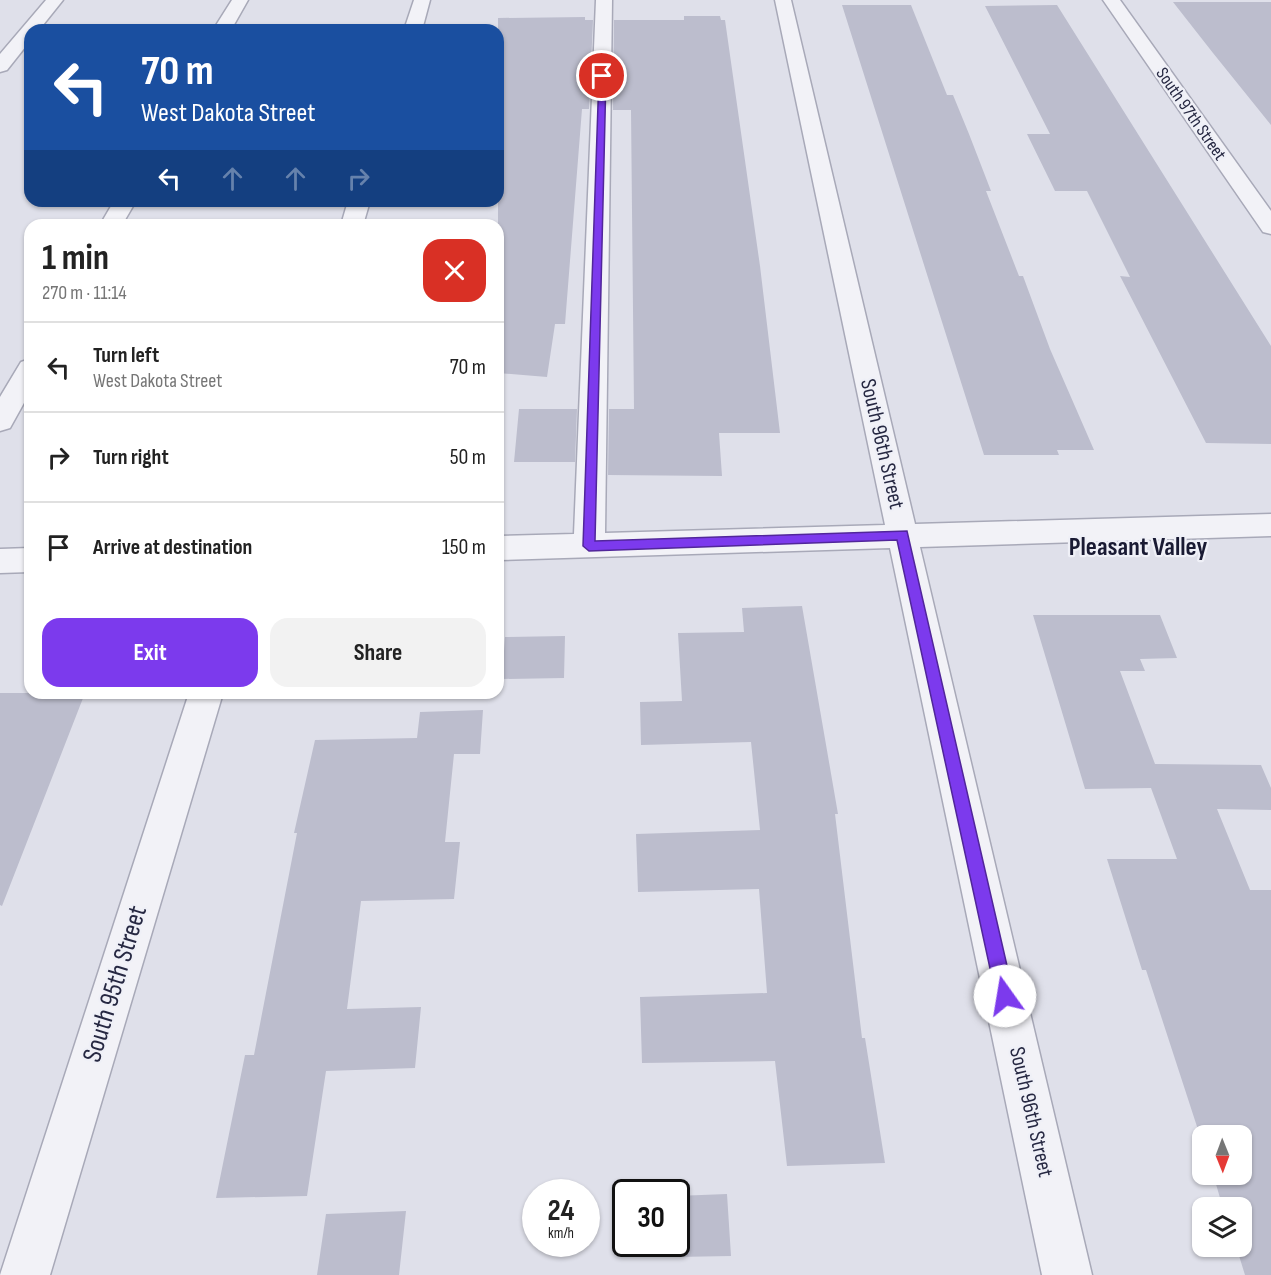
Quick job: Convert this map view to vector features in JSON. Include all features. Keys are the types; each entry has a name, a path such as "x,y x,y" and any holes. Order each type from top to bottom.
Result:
{"street":[{"path":"35,24 55,0"},
{"path":"226,24 240,0"},
{"path":"415,24 422,0"},
{"path":"589,546 604,0"},
{"name":"South 96th Street","path":"783,0 1067,1275"},
{"name":"South 97th Street","path":"1111,0 1271,227"},
{"path":"0,66 24,37"},
{"path":"0,421 24,379"},
{"path":"504,548 1271,525"},
{"path":"0,561 24,560"},
{"name":"South 95th Street","path":"25,1275 204,699"}],"building":[{"path":"1173,2 1271,2 1271,125 1213,53"},
{"path":"842,5 911,5 947,95 953,95 991,191 986,191 1019,276 1023,276 1050,349 1094,450 1057,450 1059,455 984,455"},
{"path":"1057,5 1271,346 1271,444 1206,443 1120,276 1130,277 1087,191 1055,191 1027,134 1050,134 985,6"},
{"path":"684,16 720,16 721,20 725,20 760,266 780,433 719,433 722,476 608,475 609,409 634,409 631,110 613,110 614,20 684,20"},
{"path":"585,17 585,20 593,20 589,109 582,109 565,324 555,324 547,377 504,373 504,219 498,219 498,207 504,207 504,24 498,24 498,18"},
{"path":"519,409 577,409 575,462 514,462"},
{"path":"802,606 838,814 835,814 862,1038 865,1038 885,1163 787,1166 775,1061 642,1063 640,997 767,993 759,889 638,892 636,834 760,830 751,742 641,745 640,702 682,701 678,633 744,632 742,608"},
{"path":"1033,615 1160,615 1177,658 1140,659 1145,671 1120,671 1155,764 1261,765 1271,788 1271,810 1217,809 1250,890 1271,890 1271,1275 1245,1275 1239,1257 1252,1257 1252,1197 1220,1197 1216,1185 1252,1185 1252,1125 1196,1125 1146,970 1142,970 1107,859 1177,859 1151,788 1085,789"},
{"path":"565,636 564,678 504,679 505,637"},
{"path":"0,693 24,693 24,699 83,699 2,906 0,905"},
{"path":"483,710 480,754 454,754 445,842 460,842 454,899 361,901 347,1009 421,1007 415,1068 326,1071 307,1196 216,1198 245,1055 254,1055 297,833 294,833 315,740 417,738 420,712"},
{"path":"727,1194 731,1256 690,1257 690,1195"},
{"path":"406,1211 399,1275 317,1275 326,1214"}],"district":[{"name":"Pleasant Valley","path":"1138,547"}],"route":[{"path":"602,76 589,546 902,535 1005,996"}]}
